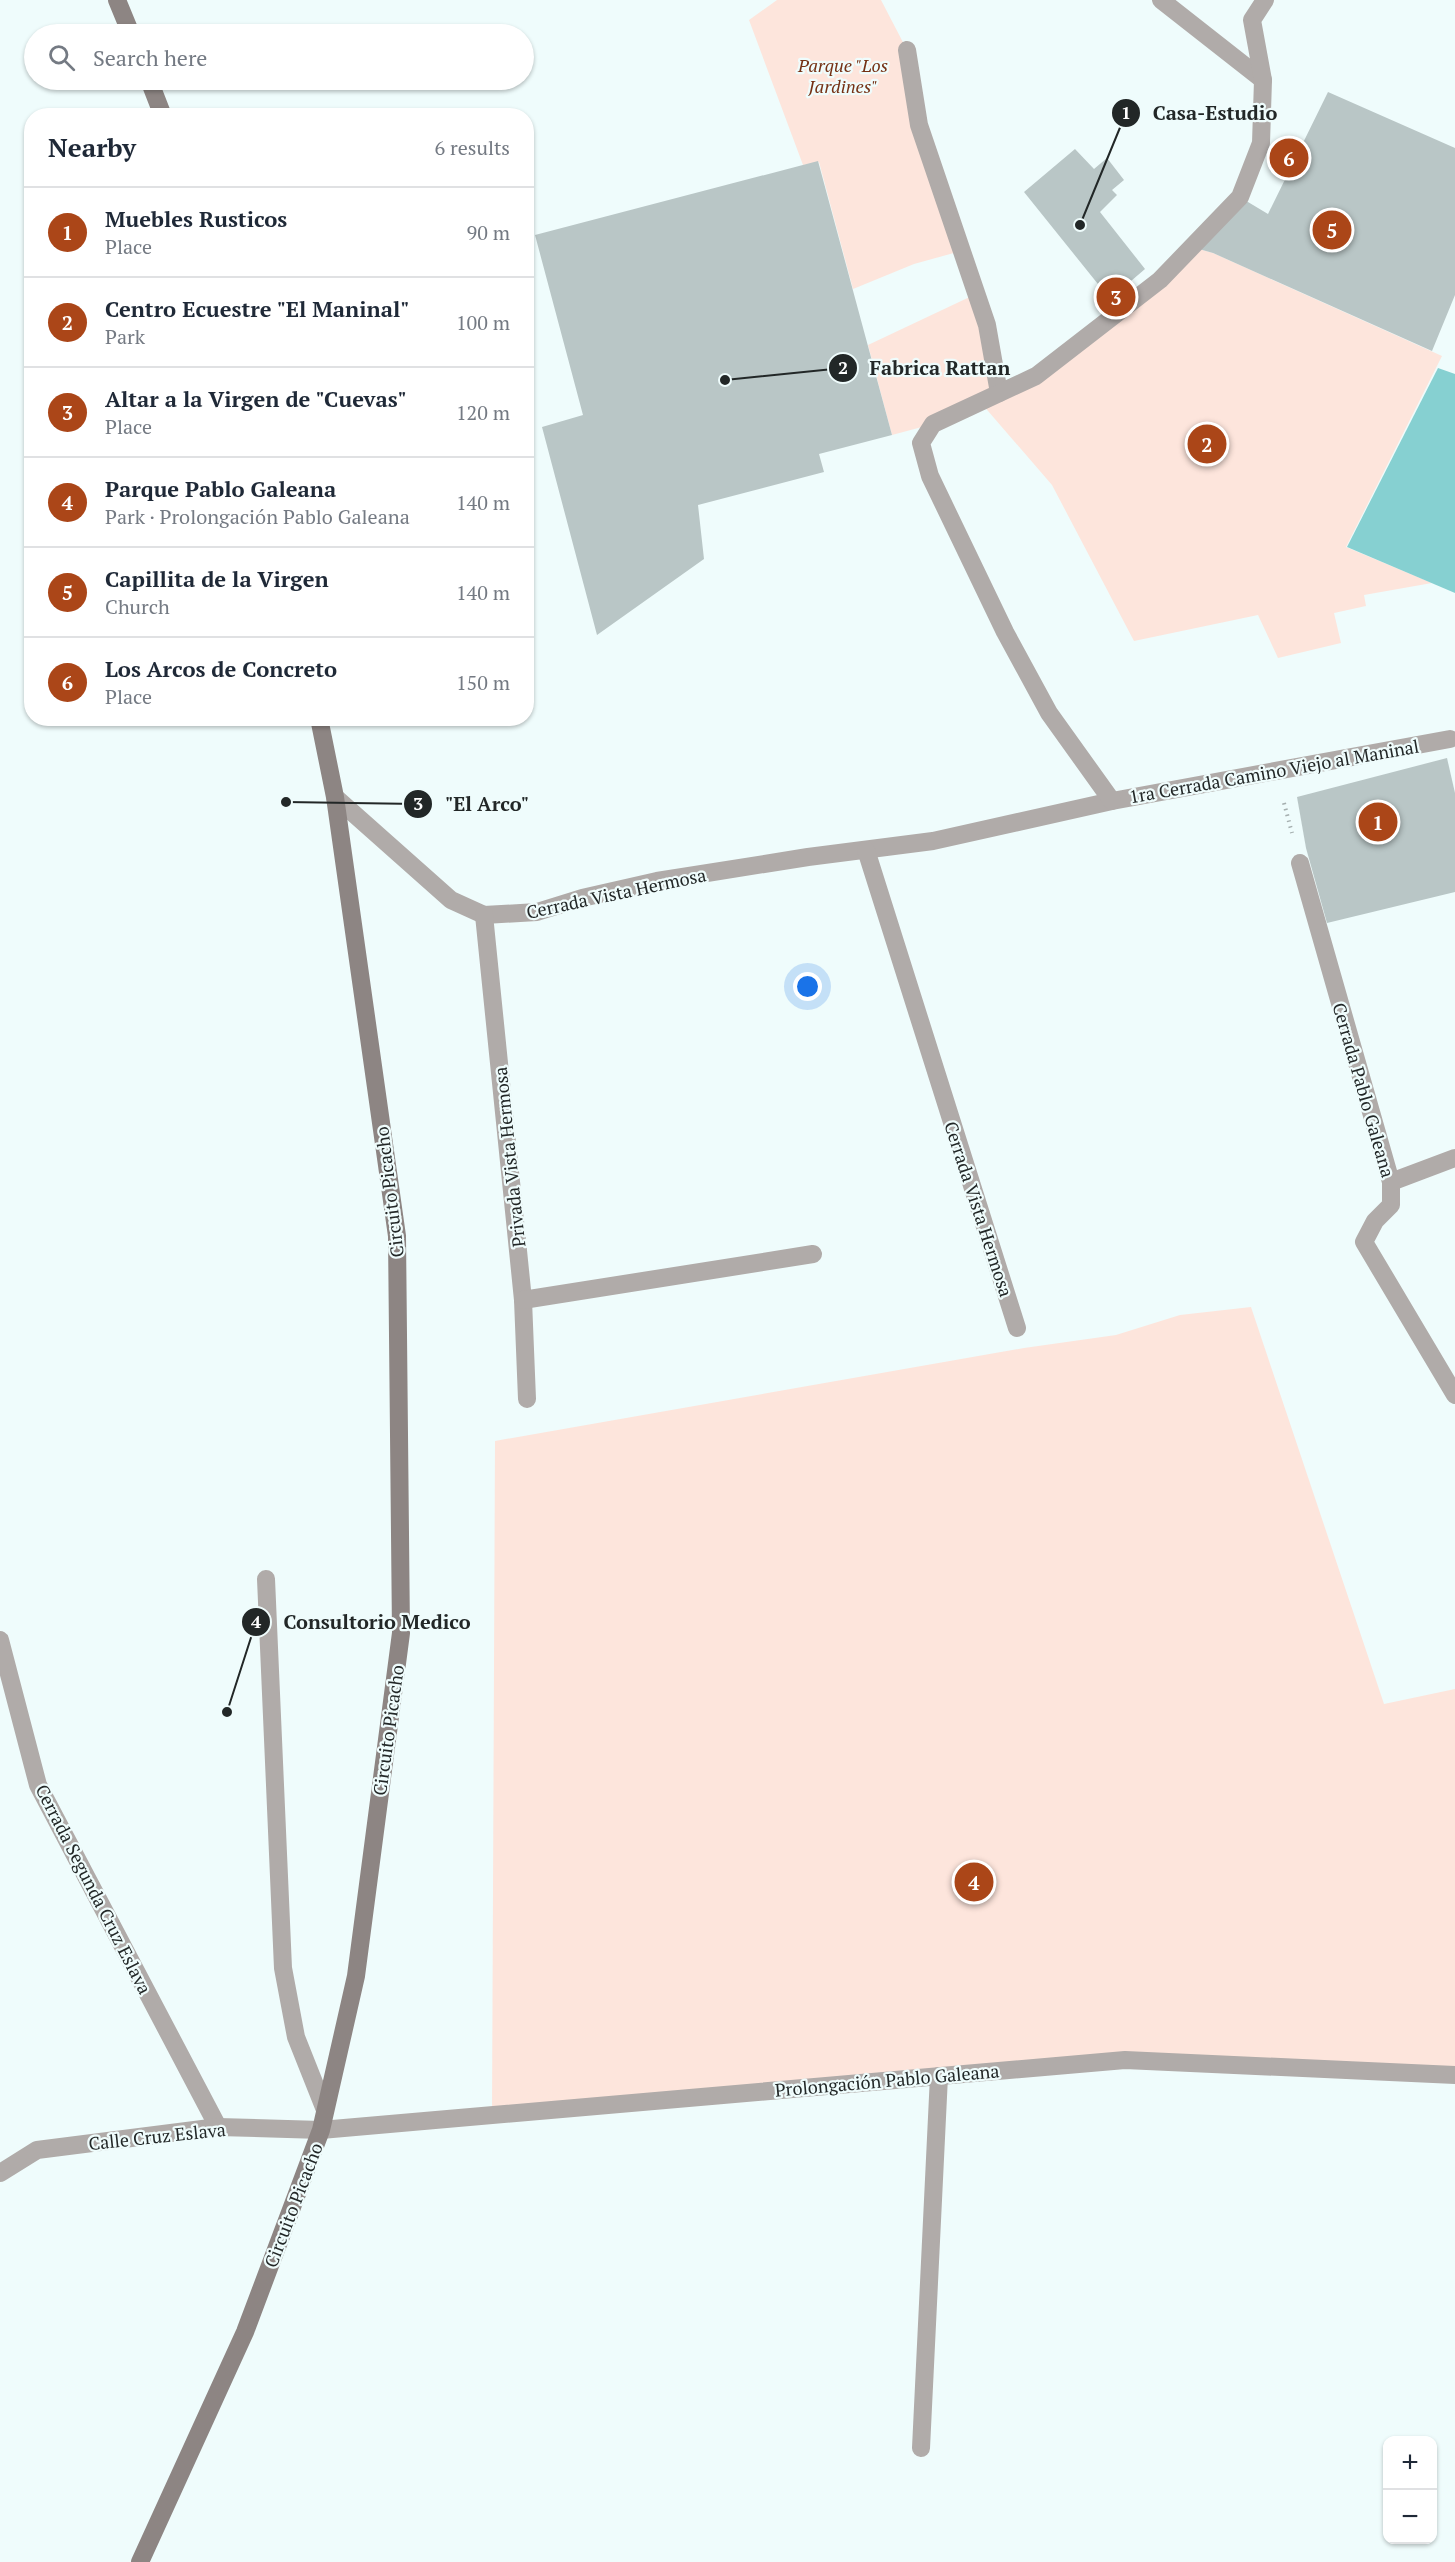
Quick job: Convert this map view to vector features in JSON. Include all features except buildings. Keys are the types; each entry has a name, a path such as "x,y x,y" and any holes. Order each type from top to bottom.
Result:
{"main road":[{"path":"117,0 127,24"},
{"path":"153,90 160,108"},
{"name":"Circuito Picacho","path":"140,2562 245,2332 321,2130 356,1976 401,1633 398,1236 335,796 321,726"}],"street":[{"path":"1161,0 1263,80"},
{"name":"1ra Cerrada Camino Viejo al Maninal","path":"1265,0 1252,20 1263,80 1261,143 1240,197 1160,280 1036,376 933,424 921,443 930,476 1005,632 1050,713 1112,801 1450,739"},
{"path":"907,50 919,125 987,325 999,393"},
{"name":"Cerrada Vista Hermosa","path":"335,796 451,900 484,915 537,912 582,898 657,881 933,841 1112,801"},
{"name":"Cerrada Vista Hermosa","path":"866,850 1017,1328"},
{"name":"Cerrada Pablo Galeana","path":"1300,863 1390,1182 1391,1205 1376,1221 1364,1242 1455,1395"},
{"name":"Privada Vista Hermosa","path":"484,915 523,1300 527,1400"},
{"path":"1390,1182 1455,1158"},
{"path":"523,1300 813,1254"},
{"path":"266,1579 283,1968 296,2037 325,2110"},
{"name":"Cerrada Segunda Cruz Eslava","path":"0,1640 38,1785 218,2127"},
{"name":"Prolongación Pablo Galeana","path":"321,2130 1125,2060 1455,2075"},
{"path":"921,2448 939,2076"},
{"name":"Calle Cruz Eslava","path":"0,2173 37,2150 218,2127 321,2130"}],"path":[{"path":"1276,771 1300,863"}],"green space":[{"name":"Parque \"Los Jardines\"","path":"777,0 881,0 907,50 961,251 914,264 853,289 819,162 803,165 749,20"},
{"path":"1192,247 1213,253 1442,356 1346,547 1432,583 1364,595 1366,606 1334,613 1341,643 1278,658 1258,615 1134,641 1052,485 982,404 1037,377"},
{"path":"976,294 999,393 933,424 892,435 868,345"},
{"path":"1251,1307 1384,1704 1455,1689 1455,2075 1125,2060 492,2115 495,1441 1024,1348 1116,1335 1180,1315"}],"water":[{"path":"1438,368 1455,374 1455,593 1347,547"}],"place":[{"name":"Los Arcos de Concreto","path":"1289,158"},
{"name":"Casa-Estudio","path":"1080,225"},
{"name":"Capillita de la Virgen","path":"1332,230"},
{"name":"Altar a la Virgen de \"Cuevas\"","path":"1116,297"},
{"name":"Fabrica Rattan","path":"725,380"},
{"name":"Centro Ecuestre \"El Maninal\"","path":"1207,444"},
{"name":"\"El Arco\"","path":"286,802"},
{"name":"Muebles Rusticos","path":"1378,822"},
{"name":"Consultorio Medico","path":"227,1712"},
{"name":"Parque Pablo Galeana","path":"974,1882"}]}
